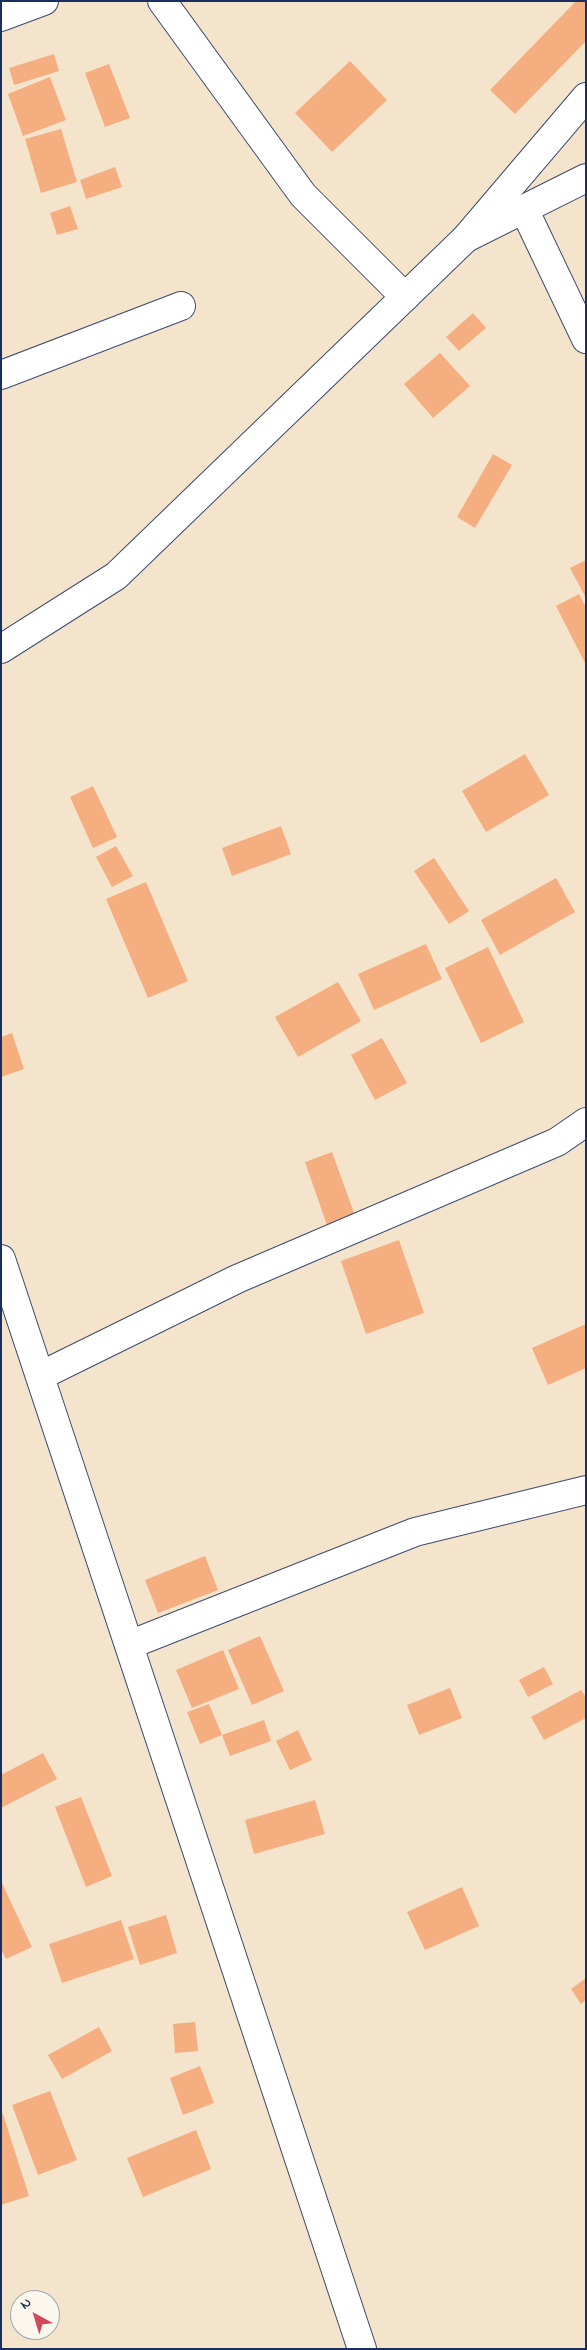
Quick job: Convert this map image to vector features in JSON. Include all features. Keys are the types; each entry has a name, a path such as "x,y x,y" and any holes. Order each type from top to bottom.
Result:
{"street":[{"path":"1,17 44,1"},
{"path":"162,1 303,195 405,297"},
{"path":"1,649 116,576 466,238 586,97"},
{"path":"466,238 586,178"},
{"path":"524,209 586,339"},
{"path":"1,376 181,306"},
{"path":"40,1376 237,1279 557,1142 586,1122"},
{"path":"1,1259 362,2349"},
{"path":"128,1645 415,1532 586,1490"}],"building":[{"path":"576,1 586,1 586,41 515,114 490,90"},
{"path":"54,54 59,71 14,85 9,68"},
{"path":"350,61 387,100 332,152 295,113"},
{"path":"109,64 130,118 105,127 85,73"},
{"path":"50,77 66,120 23,136 8,94"},
{"path":"61,129 77,182 41,193 25,139"},
{"path":"115,167 122,187 86,199 80,180"},
{"path":"70,206 78,229 57,235 50,213"},
{"path":"473,313 486,328 459,351 446,337"},
{"path":"440,353 470,386 433,418 404,384"},
{"path":"493,454 512,465 475,528 457,517"},
{"path":"586,560 586,598 570,568"},
{"path":"579,594 586,607 586,665 556,606"},
{"path":"525,754 549,795 486,832 462,791"},
{"path":"93,786 117,837 93,848 70,797"},
{"path":"281,826 291,854 232,876 222,848"},
{"path":"116,846 133,876 112,887 96,857"},
{"path":"434,858 469,911 449,924 414,871"},
{"path":"556,878 575,912 500,955 481,920"},
{"path":"146,882 188,981 148,998 106,899"},
{"path":"426,944 442,979 374,1010 358,974"},
{"path":"488,947 524,1022 481,1043 445,968"},
{"path":"338,982 361,1021 298,1057 275,1017"},
{"path":"12,1033 24,1069 1,1077 1,1037"},
{"path":"382,1038 407,1083 375,1100 351,1055"},
{"path":"332,1152 357,1221 329,1231 305,1162"},
{"path":"399,1240 424,1313 366,1334 341,1261"},
{"path":"586,1324 586,1368 548,1385 532,1348"},
{"path":"205,1556 218,1590 158,1613 145,1580"},
{"path":"260,1636 284,1691 252,1705 228,1650"},
{"path":"223,1650 239,1689 192,1708 176,1670"},
{"path":"544,1667 553,1684 528,1697 519,1680"},
{"path":"450,1688 462,1718 419,1735 407,1705"},
{"path":"581,1690 586,1697 586,1718 544,1740 531,1717"},
{"path":"209,1704 222,1735 200,1744 187,1712"},
{"path":"264,1720 271,1741 230,1756 222,1735"},
{"path":"298,1730 312,1760 290,1770 276,1741"},
{"path":"43,1753 57,1779 1,1808 1,1775"},
{"path":"81,1797 112,1876 86,1887 55,1807"},
{"path":"315,1800 325,1834 254,1854 245,1820"},
{"path":"1,1881 32,1947 6,1959 1,1949"},
{"path":"462,1887 479,1926 425,1950 407,1912"},
{"path":"166,1915 177,1953 140,1965 128,1927"},
{"path":"121,1920 134,1959 62,1983 49,1944"},
{"path":"586,1978 586,2000 581,2004 571,1989"},
{"path":"195,2022 198,2051 175,2053 173,2024"},
{"path":"99,2027 112,2051 62,2079 48,2055"},
{"path":"200,2066 214,2103 183,2115 170,2078"},
{"path":"50,2091 77,2160 38,2175 12,2105"},
{"path":"1,2114 3,2114 29,2196 1,2205"},
{"path":"196,2130 211,2169 143,2197 127,2158"}]}
